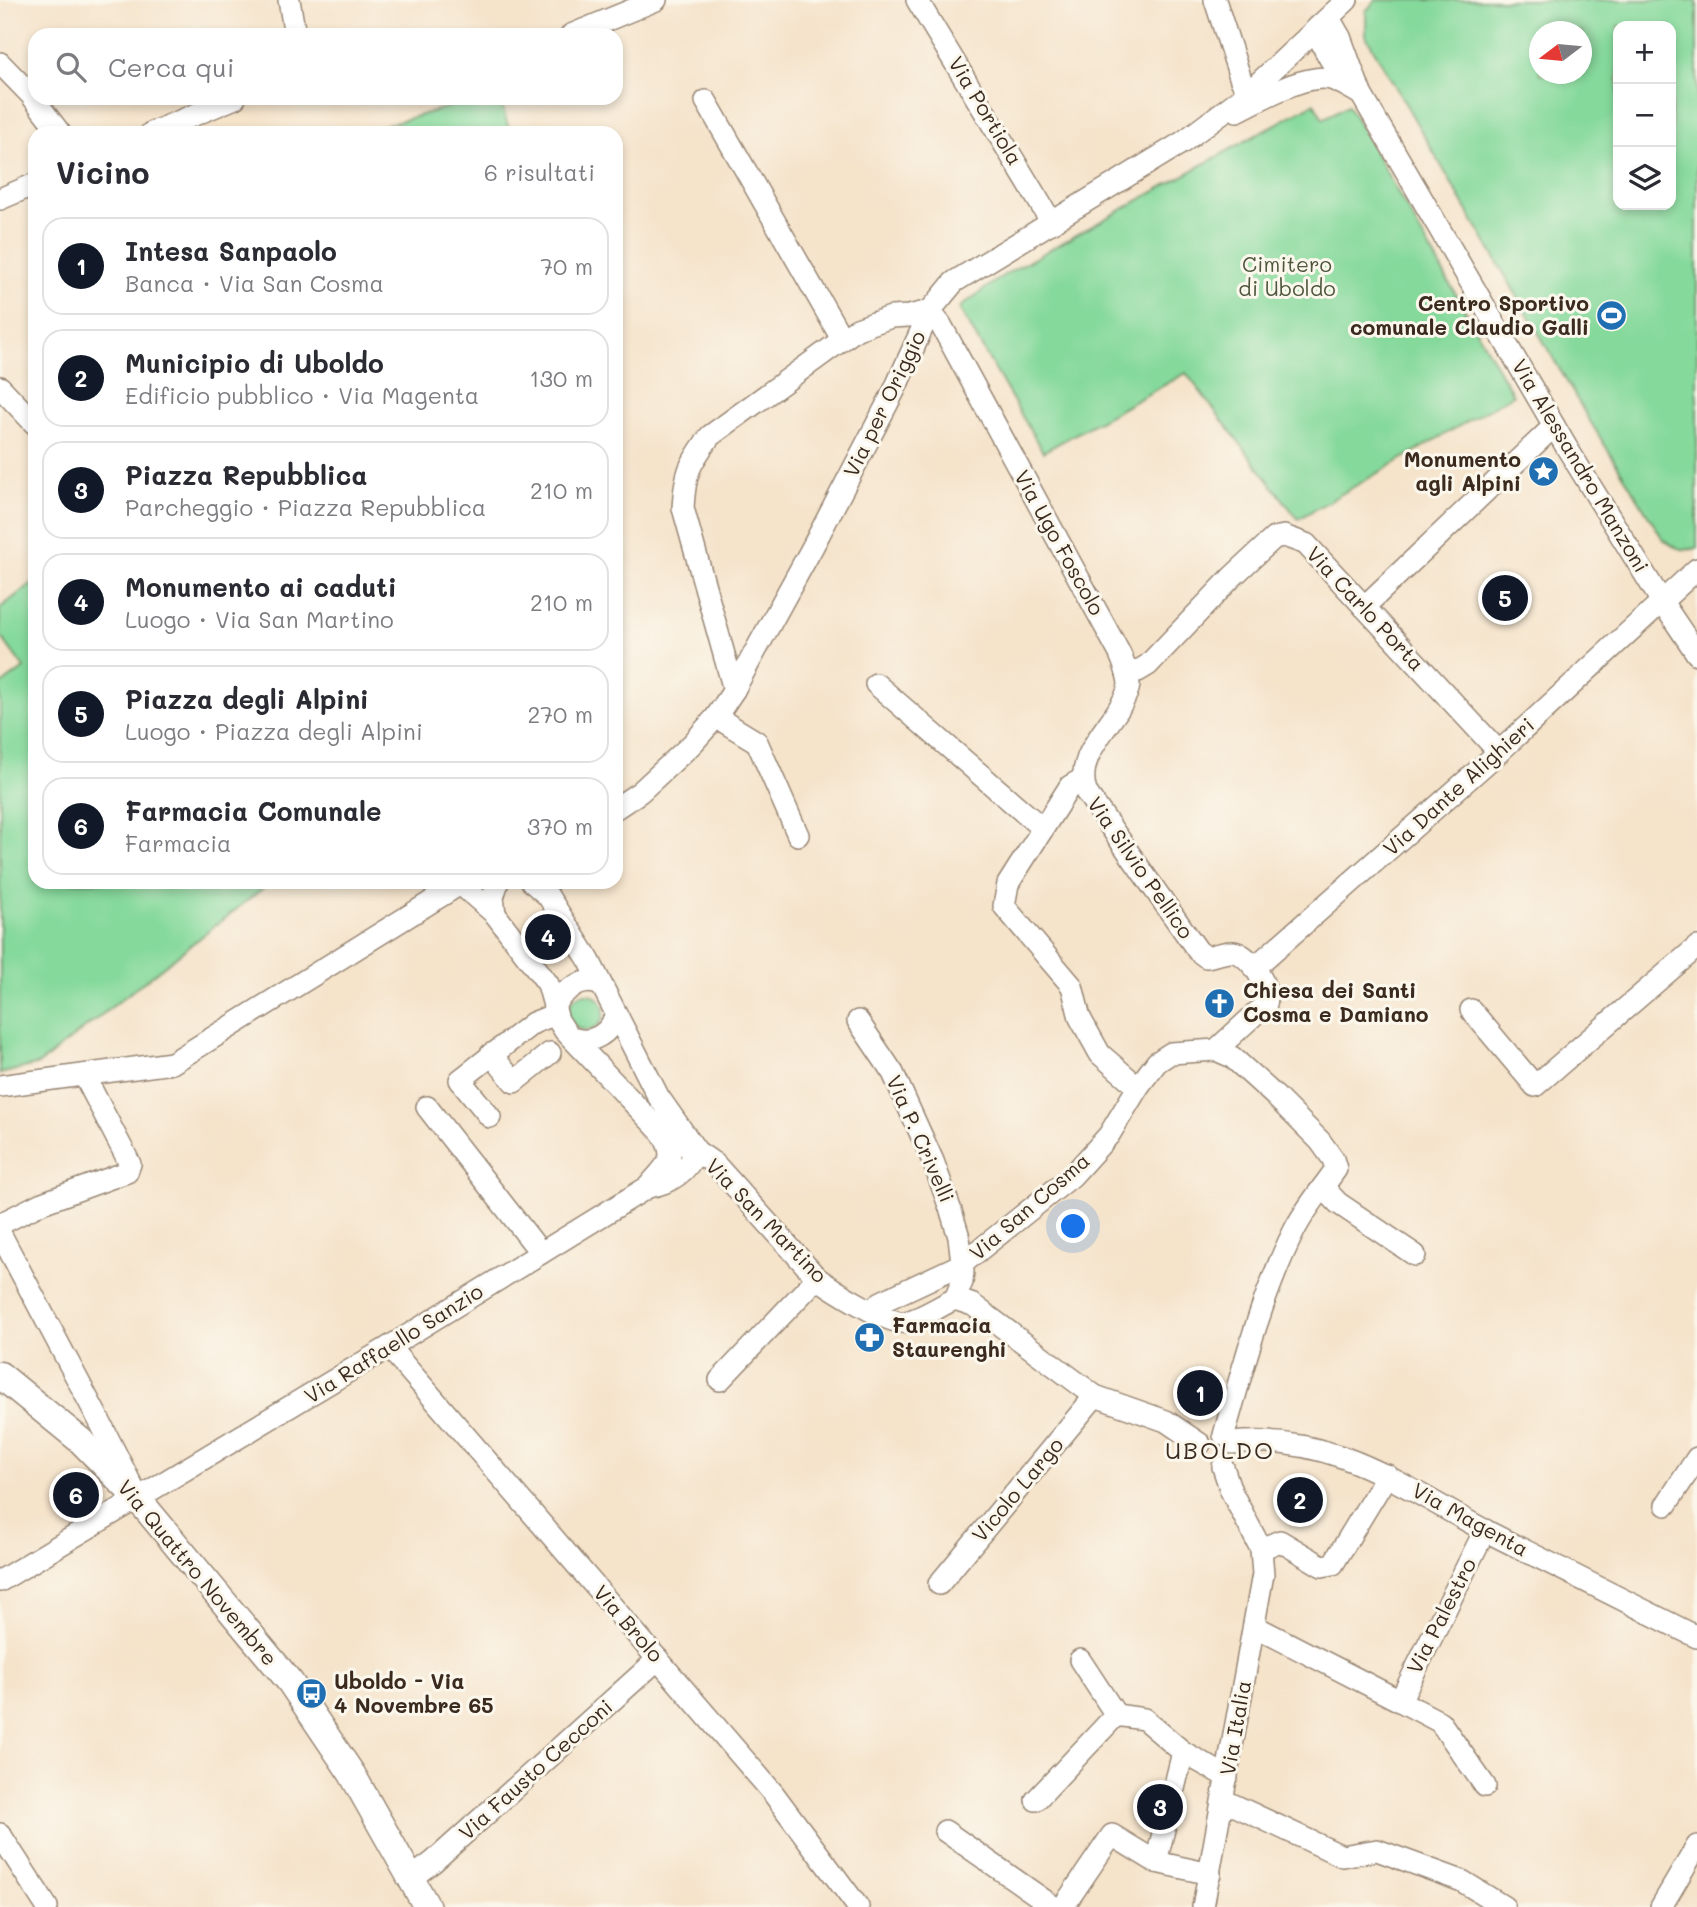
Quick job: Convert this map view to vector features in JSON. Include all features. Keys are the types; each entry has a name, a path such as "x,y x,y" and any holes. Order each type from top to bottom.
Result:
{"main road":[{"name":"Via Quattro Novembre","path":"0,1375 81,1441 138,1499 290,1682 352,1774 426,1907"}],"street":[{"path":"289,0 294,28"},
{"path":"588,28 656,0"},
{"name":"Via Portiola","path":"917,0 1052,223"},
{"path":"1215,0 1241,80 1248,93"},
{"name":"Via per Origgio","path":"623,803 666,770 716,717 734,690 881,416 930,311 954,282 1162,156 1208,124 1248,93 1347,0"},
{"name":"Via Alessandro Manzoni","path":"1324,23 1319,37 1329,58 1361,94 1554,426 1697,654"},
{"path":"0,63 28,92"},
{"path":"1208,124 1298,83 1319,79 1335,81 1361,94"},
{"path":"706,101 842,339"},
{"path":"39,105 55,126"},
{"path":"168,126 218,105"},
{"path":"0,199 28,187"},
{"path":"734,690 683,508 685,480 693,459 710,436 857,329 891,317 930,311"},
{"name":"Via Ugo Foscolo","path":"930,311 1087,593 1120,654 1127,673"},
{"path":"0,387 28,417"},
{"path":"1364,607 1554,426"},
{"name":"Via Carlo Porta","path":"1127,673 1148,665 1274,538 1284,536 1306,544 1499,752"},
{"name":"Via Dante Alighieri","path":"1254,968 1499,752 1697,569"},
{"path":"1127,673 1129,687 1084,763 1082,779 1070,786 1007,884 1004,906 1072,986 1080,1018 1101,1054 1138,1087"},
{"path":"876,684 1042,829"},
{"path":"716,717 757,742 797,835"},
{"name":"Via Silvio Pellico","path":"1082,779 1093,805 1202,955 1210,957 1234,952 1254,968"},
{"path":"0,1086 172,1063 450,889"},
{"name":"Via San Martino","path":"466,889 495,914 548,984 555,1010 565,1031 662,1133 696,1150 715,1164 817,1278 895,1323 903,1323 955,1299"},
{"path":"495,914 493,897 496,889"},
{"name":"Via San Martino","path":"542,889 589,960 658,1096 696,1150"},
{"path":"1471,1010 1535,1086 1697,947"},
{"path":"1228,1439 1219,1433 1208,1436 1200,1444 1202,1461 1212,1467 1223,1467 1234,1455 1228,1439 1241,1375 1266,1300 1294,1230 1336,1169 1333,1158 1320,1141 1274,1095 1232,1057 1216,1050 1266,1004 1269,995 1265,982 1254,968"},
{"path":"490,1117 460,1080 533,1023 555,1010 562,995 580,984 593,982 602,986"},
{"path":"572,1038 582,1041 599,1036 613,1024 617,1014"},
{"name":"Via P. Crivelli","path":"858,1021 892,1073 933,1161 951,1211 959,1237 963,1277 955,1299"},
{"name":"Via San Cosma","path":"873,1311 881,1302 962,1265 1072,1176 1109,1135 1138,1087 1157,1062 1165,1056 1183,1052 1216,1050"},
{"path":"491,1054 514,1082 550,1053"},
{"path":"0,1224 43,1203 127,1172 130,1164 127,1156 84,1075"},
{"path":"427,1107 541,1253"},
{"path":"648,1186 670,1160 671,1153 662,1133"},
{"name":"Via San Martino","path":"648,1186 667,1182 682,1172 692,1161 696,1150"},
{"name":"Via Raffaello Sanzio","path":"0,1581 389,1347 648,1186"},
{"path":"1324,1186 1338,1203 1415,1255"},
{"path":"0,1233 138,1499"},
{"path":"720,1380 817,1278"},
{"path":"955,1299 973,1305 1095,1396 1166,1421 1200,1444"},
{"name":"Via Brolo","path":"389,1347 773,1793 858,1907"},
{"name":"Vicolo Largo","path":"939,1584 1095,1396"},
{"path":"81,1441 100,1422"},
{"name":"Via Magenta","path":"1228,1439 1285,1442 1340,1455 1387,1475 1485,1530 1697,1637"},
{"path":"1666,1505 1697,1458"},
{"path":"1223,1467 1231,1491 1261,1549 1280,1541 1322,1566 1333,1564 1387,1475"},
{"name":"Via Palestro","path":"1400,1701 1485,1530"},
{"name":"Via Italia","path":"1203,1907 1263,1574 1261,1549"},
{"path":"1254,1626 1440,1722 1485,1786"},
{"name":"Via Fausto Cecconi","path":"411,1878 433,1862 658,1659"},
{"path":"1080,1660 1116,1715 1144,1719 1183,1752 1227,1777"},
{"path":"1036,1800 1116,1715"},
{"path":"1156,1862 1183,1752"},
{"path":"1223,1800 1342,1856 1377,1850 1462,1881 1504,1907"},
{"path":"945,1831 1054,1907"},
{"path":"0,1834 47,1907"},
{"path":"1063,1907 1112,1835 1156,1862 1210,1874"},
{"path":"1661,1907 1697,1846"}],"green space":[{"name":"Centro Sportivo comunale Claudio Galli","path":"1376,0 1697,0 1697,548 1679,548 1663,539 1585,413 1366,36 1366,11"},
{"name":"Cimitero di Uboldo","path":"1314,103 1323,119 1348,105 1513,395 1298,519 1186,373 1043,452 959,308 1004,275"},
{"path":"456,105 502,105 508,126 382,126"},
{"path":"28,586 28,889 262,889 39,1064 0,1074 0,686 24,668 0,635 0,608"},
{"path":"586,994 599,999 604,1012 599,1025 586,1030 573,1025 568,1012 573,999"}],"place":[{"name":"Centro Sportivo comunale Claudio Galli","path":"1612,316"},
{"name":"Monumento agli Alpini","path":"1544,472"},
{"name":"Piazza degli Alpini","path":"1505,598"},
{"name":"Monumento ai caduti","path":"548,937"},
{"name":"Chiesa dei Santi Cosma e Damiano","path":"1220,1003"},
{"name":"Farmacia Staurenghi","path":"869,1338"},
{"name":"Intesa Sanpaolo","path":"1200,1393"},
{"name":"Farmacia Comunale","path":"76,1495"},
{"name":"Municipio di Uboldo","path":"1300,1500"},
{"name":"Uboldo - Via 4 Novembre 65","path":"311,1694"},
{"name":"Piazza Repubblica","path":"1160,1807"}],"district":[{"name":"UBOLDO","path":"1220,1451"}]}
